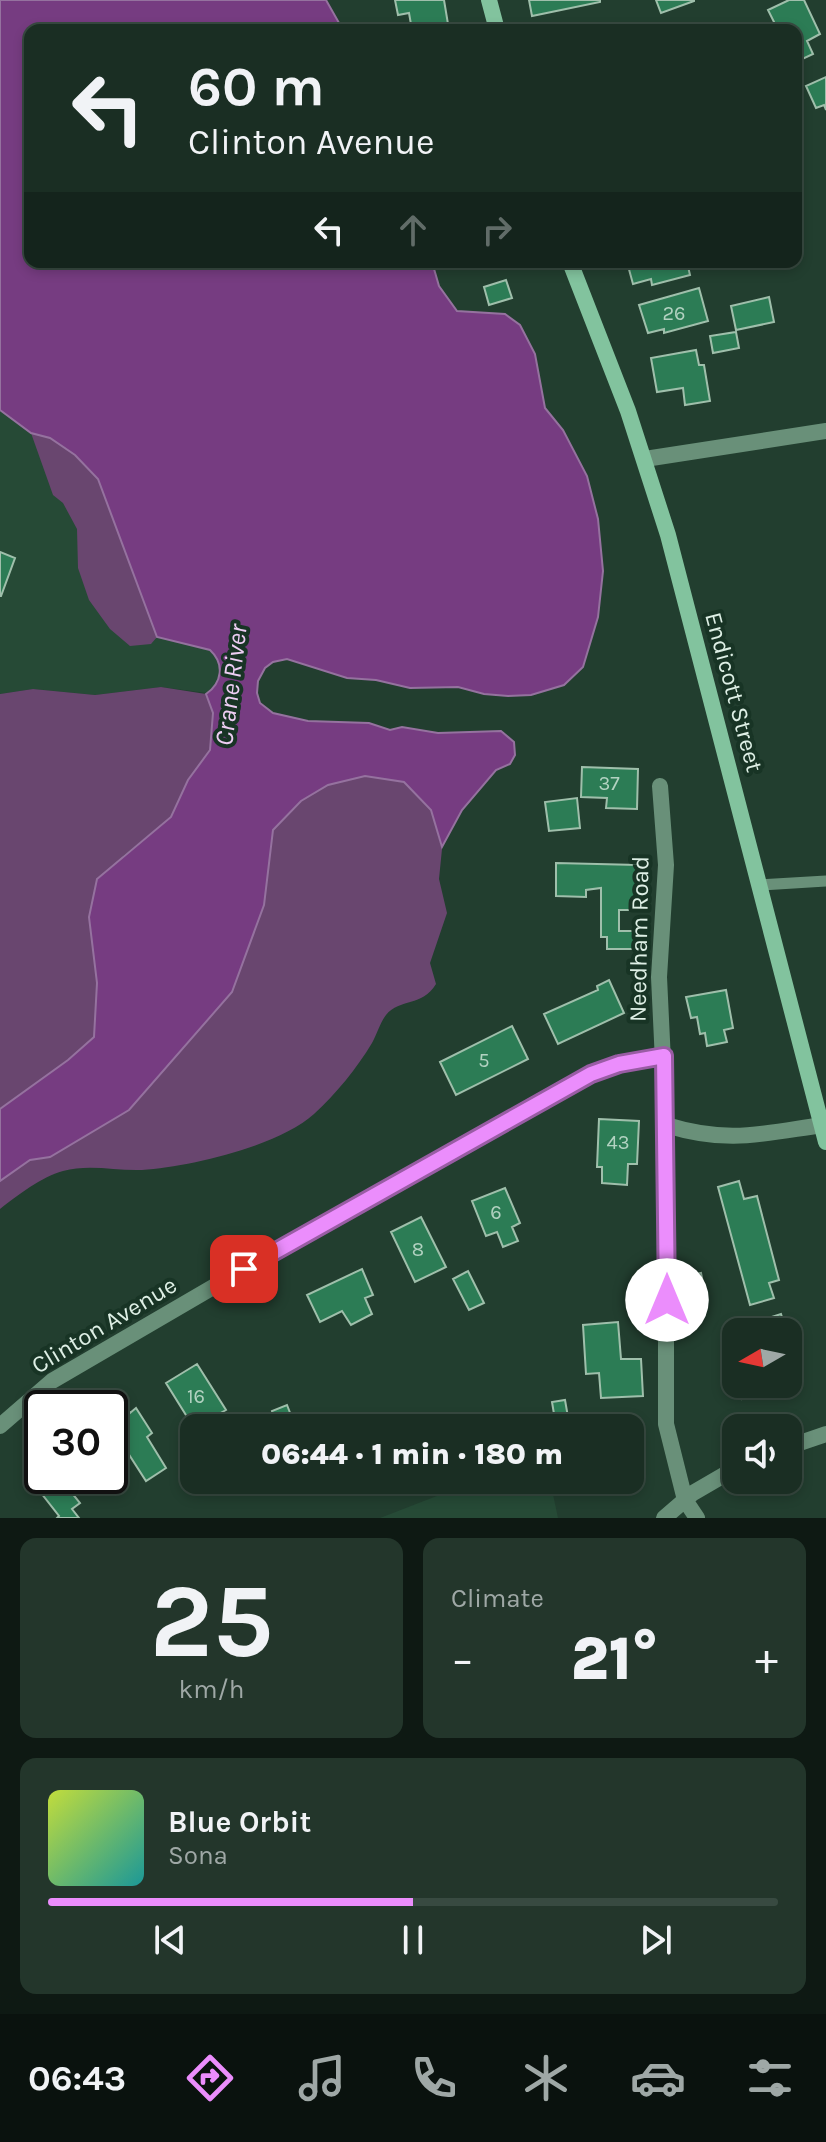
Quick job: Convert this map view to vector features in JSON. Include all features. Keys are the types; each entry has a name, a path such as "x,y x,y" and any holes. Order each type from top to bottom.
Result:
{"main road":[{"path":"489,0 495,24"},
{"name":"Endicott Street","path":"572,268 645,459 824,1133"}],"street":[{"path":"645,459 826,431"},
{"name":"Needham Road","path":"660,786 666,865 659,977 666,1125 666,1424 685,1500 697,1518"},
{"name":"Clinton Avenue","path":"0,1426 52,1381 312,1229 565,1087 619,1064 664,1056"},
{"path":"666,1125 719,1137 824,1133"},
{"path":"802,1442 826,1434"},
{"path":"664,1518 685,1500 722,1477"}],"lane":[{"path":"760,885 826,881"}],"shaded area":[{"path":"0,410 30,433 50,438 98,479 157,636 210,650 218,660 219,680 207,693 161,687 95,695 33,689 0,694"},
{"path":"31,433 50,438 75,455 98,479 157,637 151,644 130,646 110,629 89,600 78,568 77,529 63,503 53,495"},
{"path":"161,687 206,694 213,713 210,750 188,780 171,817 123,856 89,917 97,983 94,1037 68,1060 0,1109 0,694 33,689 95,695"},
{"path":"365,776 405,782 431,810 442,849 439,879 447,913 430,963 436,984 424,996 398,1006 386,1015 372,1043 338,1089 314,1114 279,1136 232,1153 161,1168 63,1171 38,1182 0,1209 0,1181 30,1160 50,1157 129,1110 232,992 264,905 273,830 301,801 328,785"},
{"path":"442,1494 553,1494 558,1518 380,1518"}],"water":[{"name":"Crane River","path":"0,0 326,0 340,24 24,24 24,268 434,268 439,286 457,311 505,314 520,325 535,354 545,408 563,430 587,476 598,519 603,571 598,617 583,667 564,685 531,695 484,694 458,687 410,688 376,680 347,678 287,659 273,662 265,668 258,681 257,693 260,703 273,713 308,721 369,723 390,730 402,727 438,733 501,731 514,742 515,755 510,764 496,770 462,810 442,847 431,810 404,782 365,776 328,785 301,801 273,830 264,905 232,992 129,1110 50,1157 30,1160 0,1181 0,1109 68,1060 94,1037 97,983 89,917 97,879 171,817 188,780 210,750 213,713 206,694 218,679 220,667 210,650 157,637 98,479 75,455 50,438 31,433 0,410"}],"building":[{"path":"395,0 444,0 448,24 411,24 409,13 398,15"},
{"path":"529,0 600,0 600,2 532,16"},
{"path":"656,0 694,0 694,1 661,13"},
{"path":"789,0 804,0 820,34 807,41 813,54 802,59 802,24 775,24 768,10"},
{"path":"826,77 826,110 824,105 816,108 806,86"},
{"path":"629,268 688,268 690,275 652,285 651,279 633,284"},
{"path":"506,280 512,298 489,305 484,287"},
{"path":"699,288 708,321 664,333 664,329 648,333 639,305"},
{"path":"769,297 774,322 736,330 731,306"},
{"path":"736,332 739,348 713,353 710,336"},
{"path":"696,350 699,365 704,365 710,401 685,405 683,388 657,392 651,358"},
{"path":"0,552 15,558 1,596 0,596"},
{"path":"582,767 638,769 637,809 606,808 607,798 581,797"},
{"path":"577,798 580,828 549,831 545,802"},
{"path":"556,863 638,865 638,910 619,910 619,931 635,931 635,949 607,949 607,937 601,937 601,888 586,890 586,897 556,896"},
{"path":"609,980 624,1013 558,1044 544,1014 598,990 597,986"},
{"path":"726,990 733,1028 724,1030 727,1042 707,1046 705,1033 700,1034 697,1017 691,1018 686,997"},
{"path":"512,1026 528,1059 456,1095 440,1062"},
{"path":"599,1119 639,1121 637,1164 628,1164 627,1185 602,1183 602,1167 597,1167"},
{"path":"739,1181 744,1199 757,1196 779,1280 769,1283 774,1298 750,1305 718,1187"},
{"path":"505,1188 520,1223 512,1227 518,1241 503,1247 497,1232 486,1236 472,1201"},
{"path":"421,1217 446,1267 415,1282 391,1232"},
{"path":"362,1269 373,1295 365,1298 372,1314 351,1325 342,1311 320,1322 307,1295"},
{"path":"468,1271 484,1303 469,1310 453,1279"},
{"path":"701,1273 705,1293 688,1296 685,1276"},
{"path":"618,1322 621,1359 641,1359 643,1396 601,1398 599,1373 586,1374 583,1325"},
{"path":"197,1364 226,1410 219,1414 185,1414 166,1383"},
{"path":"565,1400 567,1414 554,1414 552,1402"},
{"path":"287,1405 291,1414 273,1414 272,1411"},
{"path":"136,1408 152,1433 147,1437 166,1468 146,1481 128,1453 128,1410 130,1413"},
{"path":"42,1494 73,1494 80,1503 72,1509 79,1518 57,1518 59,1516"}],"route":[{"path":"244,1269 565,1087 619,1064 664,1056 667,1300"}]}
